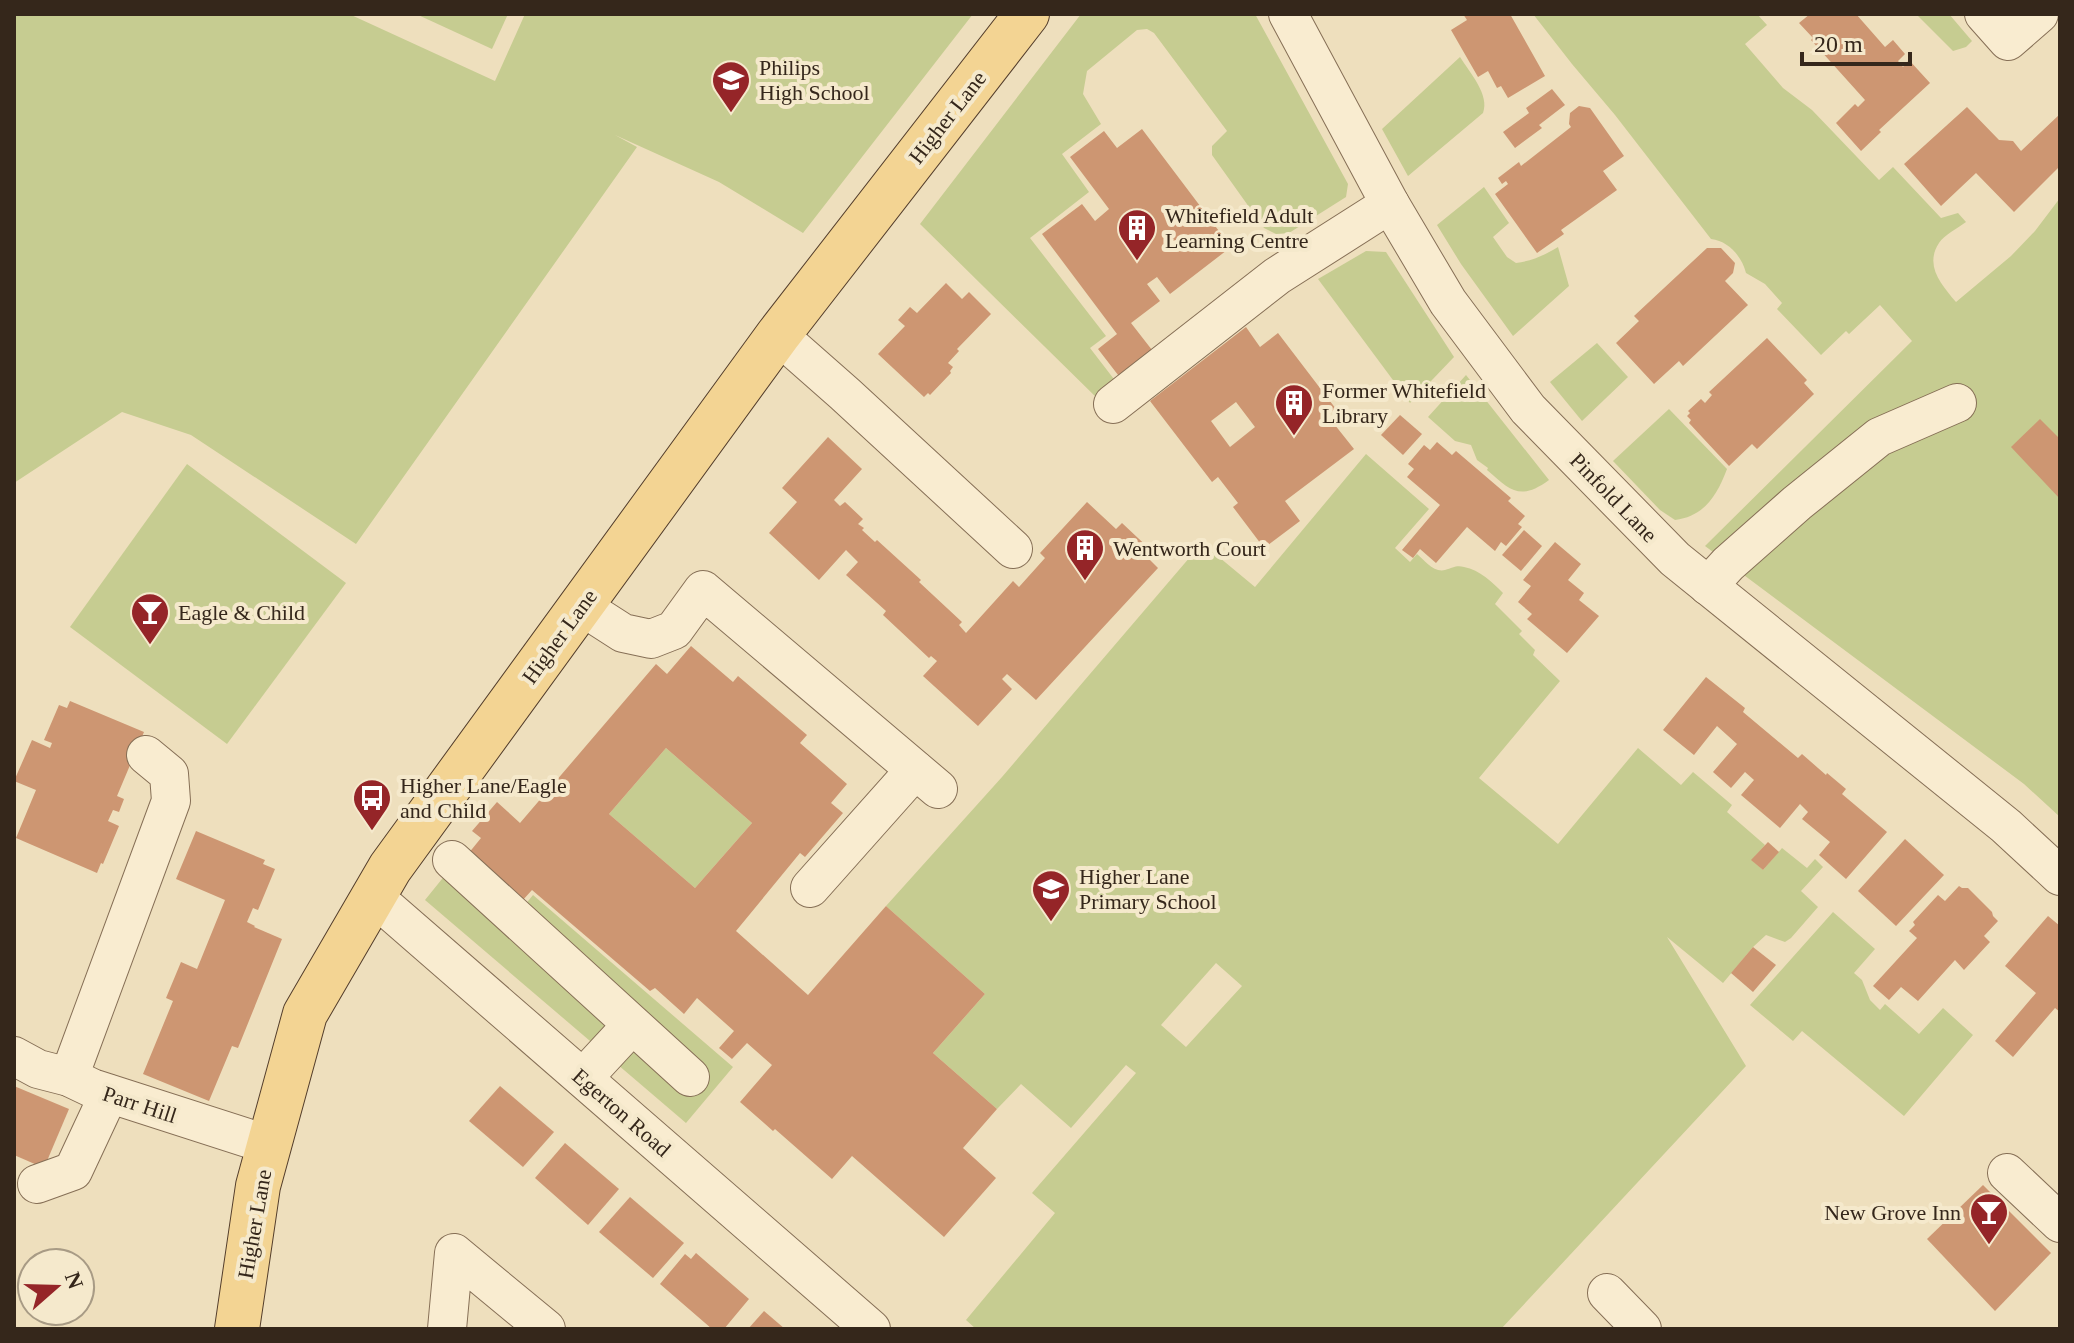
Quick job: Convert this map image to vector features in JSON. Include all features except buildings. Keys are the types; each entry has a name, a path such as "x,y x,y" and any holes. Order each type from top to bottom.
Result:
{"main road":[{"name":"Higher Lane","path":"237,1329 258,1186 305,1014 373,896 390,868 778,335 1027,14"}],"street":[{"path":"1984,14 2008,41 2039,14"},
{"name":"Pinfold Lane","path":"1299,19 1390,204 1448,302 1528,409 1675,559 2006,826 2060,876"},
{"path":"1113,404 1277,276 1390,204"},
{"path":"778,335 1013,549"},
{"path":"1708,586 1774,523 1879,437 1957,403"},
{"path":"581,606 623,633 651,639 674,630 703,590 926,779 810,888"},
{"path":"69,1077 171,801 169,774 146,755"},
{"path":"452,860 690,1077"},
{"name":"Egerton Road","path":"373,896 871,1329"},
{"path":"583,1078 632,1025"},
{"name":"Parr Hill","path":"14,1056 38,1069 69,1077 109,1094 269,1145"},
{"path":"37,1184 73,1171 109,1094"},
{"path":"2007,1173 2060,1223"},
{"path":"447,1329 454,1253 546,1329"},
{"path":"1607,1293 1642,1329"}],"green space":[{"path":"14,14 349,14 495,81 525,14 973,14 803,233 719,182 615,135 637,147 356,544 191,435 122,412 14,483"},
{"path":"416,14 508,14 492,49"},
{"path":"1081,14 1255,14 1348,184 1346,197 1289,233 1276,234 1264,228 1212,155 1212,146 1227,131 1154,33 1147,29 1137,30 1087,71 1083,94 1101,124 1062,154 1089,192 1030,238 1106,336 1090,348 1120,387 1101,402 920,224"},
{"path":"1533,14 1757,14 1767,25 1745,44 1783,88 1812,110 1879,180 1893,167 1941,218 1958,213 1966,222 1941,240 1933,260 1937,275 1956,302 2011,256 2060,198 2060,817 2024,784 1705,546 1912,341 1880,305 1821,355 1777,309 1782,303 1765,284 1746,273 1734,251 1724,243 1711,239"},
{"path":"1916,14 1949,14 1972,41 1966,47 1953,51"},
{"path":"1460,57 1484,99 1483,113 1408,176 1382,129"},
{"path":"1484,187 1509,223 1493,237 1507,257 1516,263 1522,262 1558,247 1569,286 1513,336 1437,225"},
{"path":"1366,251 1386,252 1454,357 1410,403 1318,279"},
{"path":"1597,343 1628,377 1582,421 1550,382"},
{"path":"1466,375 1549,480 1523,492 1510,488 1477,460 1471,445 1455,441 1428,417"},
{"path":"1669,409 1727,469 1719,487 1702,509 1675,520 1660,510 1613,461"},
{"path":"1366,454 1429,509 1395,548 1410,562 1417,554 1437,570 1464,567 1490,581 1503,593 1495,604 1522,631 1519,634 1535,650 1533,655 1560,681 1479,778 1558,844 1638,748 1681,785 1693,772 1732,805 1727,812 1765,845 1752,860 1763,870 1782,848 1807,868 1815,859 1823,867 1801,891 1818,907 1785,942 1766,935 1723,983 1667,937 1746,1066 1501,1329 976,1329 966,1320 1055,1213 1032,1193 1136,1073 1126,1065 1071,1128 1021,1084 997,1109 933,1053 985,994 886,906 1002,777 1202,543 1255,587","holes":["1216,963 1242,986 1186,1047 1161,1025"]},
{"path":"187,464 346,583 227,744 70,627"},
{"path":"666,748 752,823 695,888 609,814"},
{"path":"463,853 524,906 533,895 733,1067 686,1123 425,900"},
{"path":"1833,912 1875,949 1854,973 1862,980 1870,1000 1880,1010 1885,1004 1919,1034 1943,1008 1973,1035 1904,1116 1802,1031 1793,1041 1750,1005"}],"place":[{"name":"Philips High School","path":"731,114"},
{"name":"Whitefield Adult Learning Centre","path":"1137,262"},
{"name":"Former Whitefield Library","path":"1294,437"},
{"name":"Wentworth Court","path":"1085,582"},
{"name":"Eagle & Child","path":"150,646"},
{"name":"Higher Lane/Eagle and Child","path":"372,832"},
{"name":"Higher Lane Primary School","path":"1051,923"},
{"name":"New Grove Inn","path":"1989,1246"}]}
